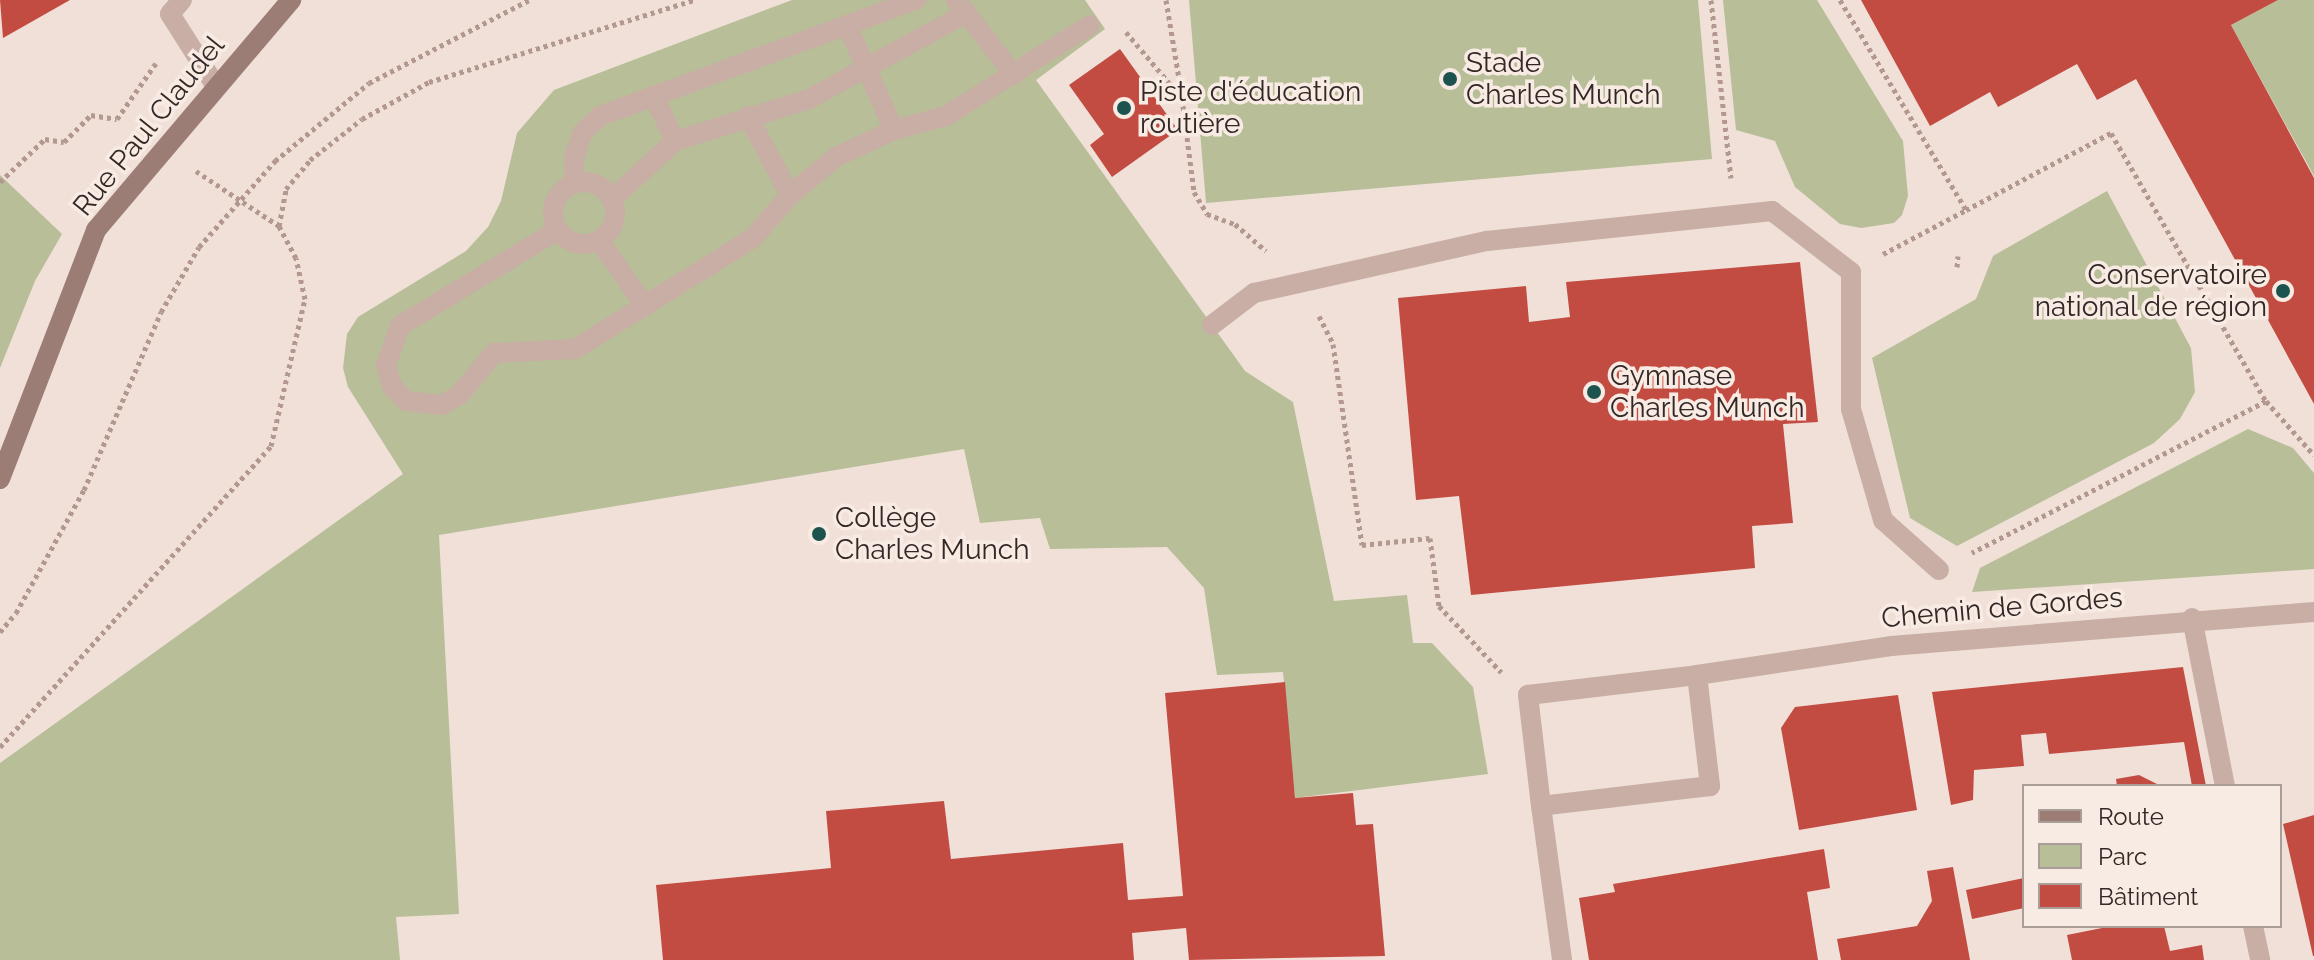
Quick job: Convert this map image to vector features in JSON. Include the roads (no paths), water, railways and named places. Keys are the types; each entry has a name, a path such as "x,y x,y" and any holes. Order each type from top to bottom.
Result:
{"main road":[{"name":"Rue Paul Claudel","path":"0,479 96,230 215,85 291,0"}],"street":[{"path":"182,0 170,14 215,85"},
{"path":"574,183 574,158 583,132 600,116 916,0"},
{"path":"612,199 675,141 809,99 869,70 962,7 1014,75"},
{"path":"847,25 894,130"},
{"path":"556,231 400,326 386,366 392,386 406,401 442,405 459,395 494,353 575,349 752,239 790,195 836,157 894,130 946,116 1090,25"},
{"path":"654,96 675,141"},
{"path":"748,116 790,195"},
{"path":"556,231 556,200 566,186 574,183 599,186 612,199 615,215 601,243"},
{"path":"1212,325 1254,293 1487,241 1772,211 1851,272 1851,409 1883,520 1939,570"},
{"path":"556,231 576,243 601,243"},
{"path":"601,243 645,306"},
{"name":"Chemin de Gordes","path":"1541,806 1528,695 1697,675 1891,646 2192,618 2314,612"},
{"path":"2192,618 2225,784"},
{"path":"1562,960 1541,806 1710,786 1697,675"},
{"path":"2253,928 2260,960"}],"place":[{"name":"Stade Charles Munch","path":"1450,79"},
{"name":"Piste d'éducation routière","path":"1124,108"},
{"name":"Conservatoire national de région","path":"2283,291"},
{"name":"Gymnase Charles Munch","path":"1594,392"},
{"name":"Collège Charles Munch","path":"819,534"}]}
